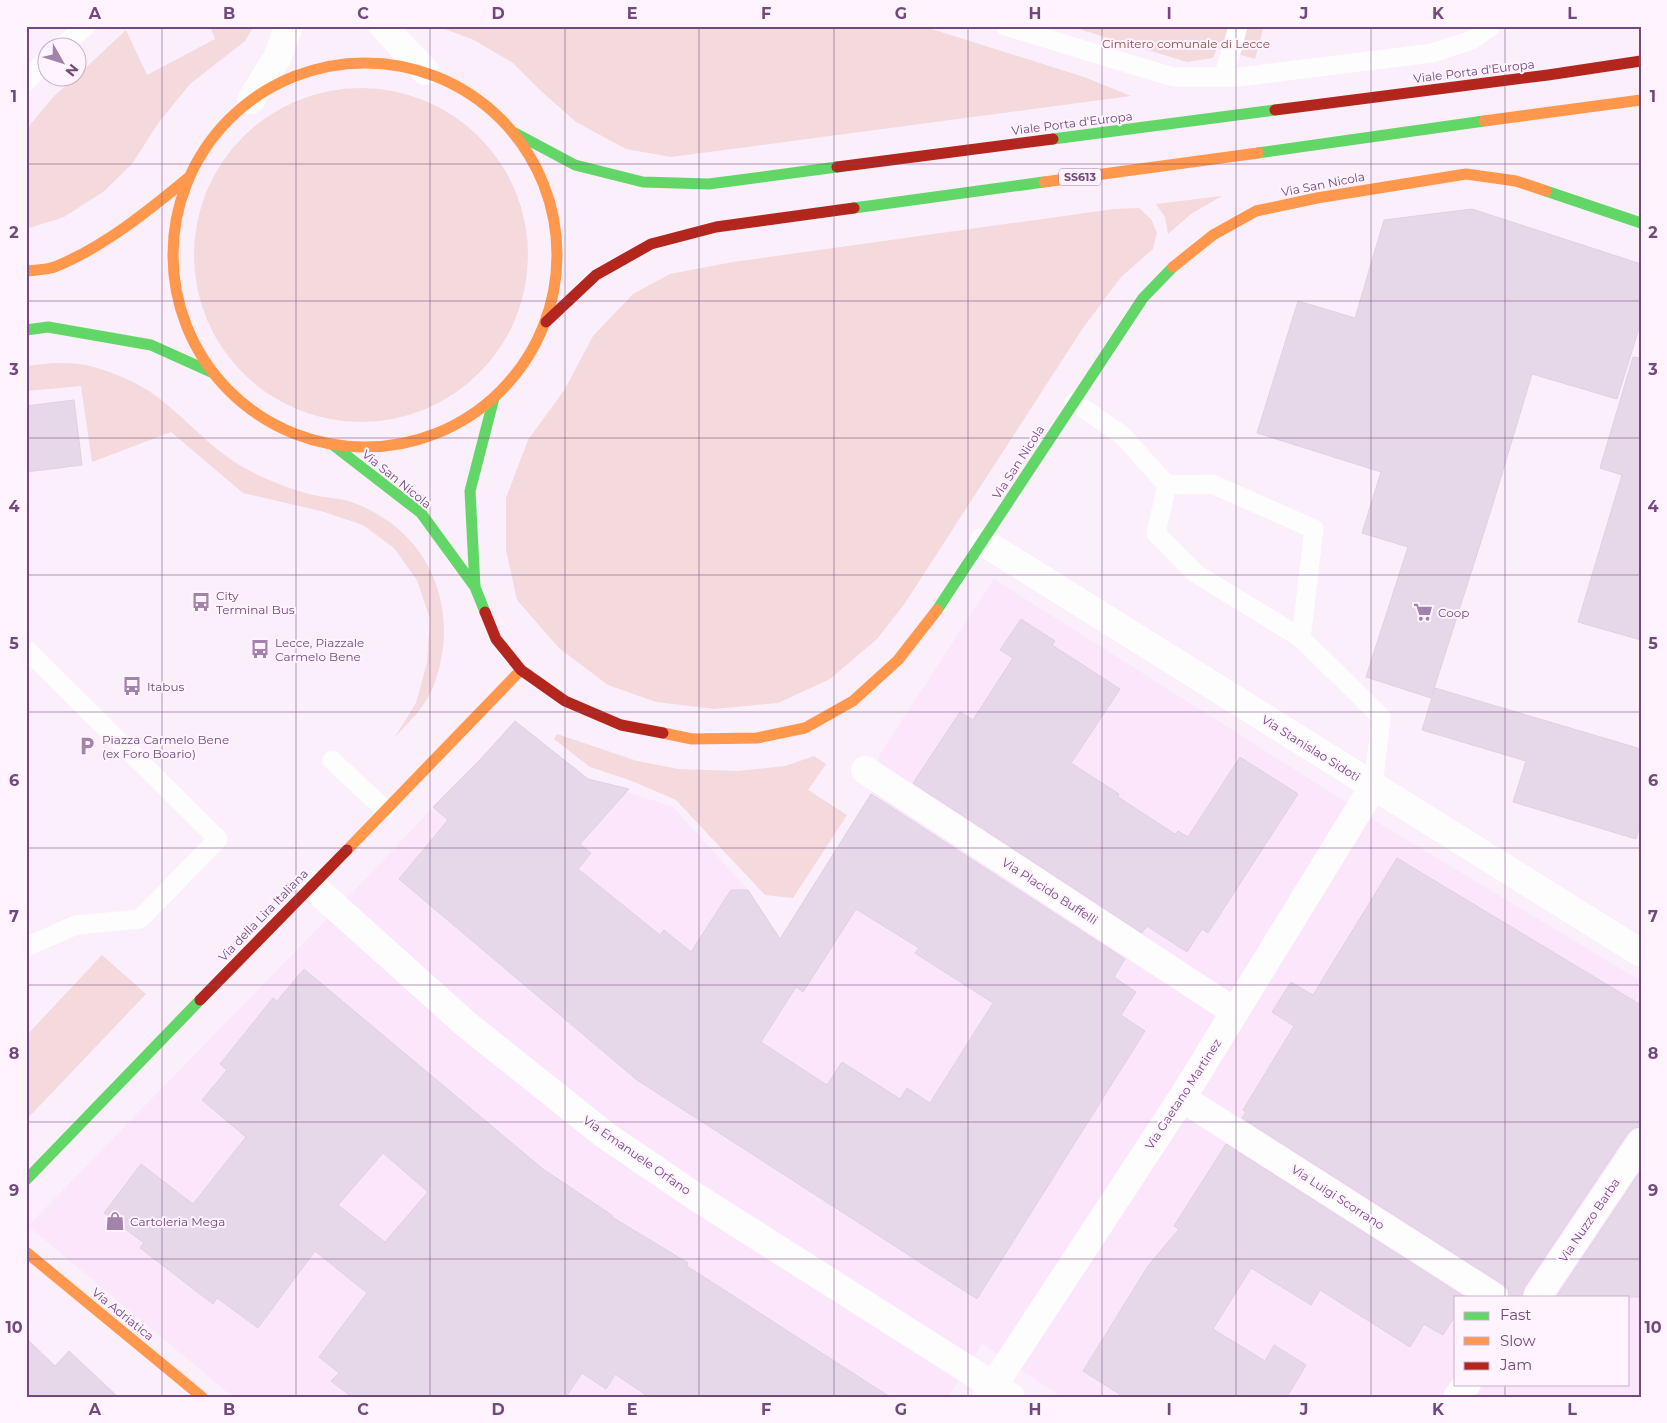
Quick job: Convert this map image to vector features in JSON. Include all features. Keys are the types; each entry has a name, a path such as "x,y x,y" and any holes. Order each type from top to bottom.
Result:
{"main road":[{"name":"Viale Porta d'Europa","path":"515,133 535,162 549,195 558,262 546,322 521,368 494,398 451,428 396,445 333,445 294,434 258,416 211,372 184,323 175,288 172,251 177,214 188,178 212,137 251,100 308,70 368,61 425,71 466,90 515,133 575,165 643,182 709,184 1548,76 1641,61"},
{"name":"Viale Porta d'Europa","path":"546,322 596,275 651,244 716,227 1641,100"},
{"name":"Via San Nicola","path":"333,445 421,513 475,587 496,639 521,670 565,701 621,725 692,738 757,738 805,728 853,701 898,660 942,604 1143,298 1170,269 1213,236 1256,212 1317,198 1466,174 1516,181 1641,223"},
{"name":"Viale Porta d'Europa","path":"26,271 55,266 95,246 142,216 188,178"},
{"name":"Viale Porta d'Europa","path":"26,330 48,327 151,345 211,372"},
{"name":"Via San Nicola","path":"475,587 470,492 494,398"},
{"name":"Via della Lira Italiana","path":"26,1180 521,670"},
{"name":"Via Adriatica","path":"26,1252 202,1397"}],"street":[{"path":"251,100 277,58 289,26"},
{"path":"383,26 425,71"},
{"name":"Via Stanislao Sidoti","path":"983,542 1641,953"},
{"name":"Via Placido Buffelli","path":"864,770 1235,1012"},
{"name":"Via Gaetano Martinez","path":"997,1393 1182,1098 1373,787"},
{"name":"Via Emanuele Orfano","path":"311,885 468,1025 605,1135 997,1393"},
{"name":"Via Luigi Scorrano","path":"1182,1098 1492,1296"},
{"name":"Via Nuzzo Barba","path":"1537,1296 1641,1142"},
{"path":"1457,1397 1465,1386"}],"lane":[{"path":"72,38 86,26"},
{"path":"277,58 280,26"},
{"path":"1005,26 1173,77 1239,77 1432,52 1472,40 1491,26"},
{"path":"1223,77 1232,52 1238,26"},
{"path":"26,82 38,69"},
{"path":"1074,402 1122,435 1167,485 1212,484 1314,529 1301,638"},
{"path":"1167,485 1156,532 1195,573 1301,638 1381,717 1373,787"},
{"path":"26,649 218,838 140,919 76,925 26,947"},
{"path":"332,760 385,810"}],"shaded area":[{"path":"994,579 1382,825 1641,981 1641,1397 1062,1397 982,1344 948,1397 233,1397 28,1226 357,888 515,721 590,780 673,807 748,890 780,938 871,794 880,754"}],"green space":[{"path":"210,26 254,26 245,41 190,84 159,122 132,164 103,192 64,217 26,229 26,130 53,97 63,88 88,88 88,66 126,30 147,75 215,39"},
{"path":"437,26 922,26 1084,77 1131,96 671,157 626,149 576,122 513,63 474,40"},
{"name":"Cimitero comunale di Lecce","path":"1069,26 1264,26 1255,59 1217,48 1213,58 1187,62"},
{"path":"345,88 377,88 410,95 440,107 467,126 490,149 509,176 516,191 525,222 528,255 525,288 516,319 509,334 490,361 467,384 440,403 410,415 377,422 345,422 312,415 282,403 255,384 232,361 213,334 201,304 194,271 194,239 201,206 213,176 232,149 255,126 282,107 312,95"},
{"path":"1222,196 1191,214 1168,234 1165,217 1156,204"},
{"path":"1139,208 1151,219 1157,233 1153,249 1121,277 1083,328 905,603 877,639 830,679 778,703 714,709 656,702 608,685 559,648 517,600 506,550 506,498 528,440 565,389 593,336 633,294 670,274 733,262 1114,209"},
{"path":"52,363 86,365 110,372 134,383 160,399 214,446 244,468 294,489 313,495 354,503 380,516 402,532 419,552 432,575 441,600 444,626 442,654 432,690 418,711 395,737 416,703 427,663 430,619 417,580 394,548 363,525 321,511 243,493 171,432 92,462 81,386 26,391 26,366"},
{"path":"557,734 637,761 679,769 738,771 785,766 814,756 826,764 808,790 847,815 793,898 765,895 676,800 632,781 590,767 554,739"},
{"path":"102,955 146,994 26,1120 26,1036"}],"building":[{"path":"1472,209 1641,264 1641,322 1617,399 1532,374 1431,698 1366,677 1408,547 1362,533 1381,472 1257,433 1298,301 1355,318 1384,220"},
{"path":"1633,357 1641,358 1641,640 1578,622 1622,475 1600,468"},
{"path":"74,400 82,465 26,472 26,406"},
{"path":"1021,619 1055,641 1052,645 1120,689 1071,763 1119,794 1118,797 1175,834 1178,831 1188,837 1240,757 1298,794 1208,933 1202,929 1187,952 1147,926 1142,933 913,783 960,712 973,720 1013,658 1000,650"},
{"path":"1435,688 1641,749 1641,822 1636,839 1513,802 1526,761 1422,730"},
{"path":"515,721 588,779 629,789 580,844 591,853 578,869 660,935 664,930 691,952 731,890 748,890 780,939 871,794 1125,959 1114,977 1136,992 1121,1015 1145,1031 977,1299 637,1080 399,879 448,820 433,807 480,760","holes":["856,909 919,948 915,953 993,1003 930,1103 907,1088 900,1099 842,1062 827,1085 761,1042 796,987 803,992"]},
{"path":"1397,858 1641,1005 1641,1127 1634,1128 1628,1133 1524,1288 1522,1296 1509,1296 1508,1289 1502,1284 1242,1118 1246,1112 1243,1110 1294,1026 1272,1012 1291,982 1313,995"},
{"path":"304,969 543,1169 612,1217 688,1263 687,1266 890,1397 649,1397 615,1374 606,1389 582,1373 566,1397 352,1397 331,1381 339,1373 319,1357 367,1293 315,1251 258,1328 217,1298 213,1304 140,1248 144,1243 104,1213 141,1164 193,1204 246,1137 202,1100 227,1070 220,1064 273,998 277,1001","holes":["383,1153 428,1192 385,1242 338,1205"]},
{"path":"1226,1144 1463,1296 1454,1296 1454,1317 1443,1335 1424,1324 1410,1347 1320,1290 1311,1305 1251,1268 1213,1329 1265,1361 1274,1345 1306,1365 1287,1397 1124,1397 1083,1371 1148,1266 1179,1229 1174,1226"},
{"path":"1641,1170 1641,1297 1557,1296"},
{"path":"26,1338 55,1366 69,1351 118,1397 26,1397"}],"traffic: fast":[{"path":"1053,139 1275,110"},
{"path":"1258,153 1484,121"},
{"path":"515,133 575,165 643,182 709,184 837,167"},
{"path":"854,208 1044,182"},
{"path":"1546,191 1641,223"},
{"path":"937,610 1143,298 1173,267"},
{"path":"26,330 48,327 151,345 211,372"},
{"path":"475,587 470,491 494,398"},
{"path":"333,445 421,513 475,587 485,612"},
{"path":"26,1180 200,1000"}],"traffic: slow":[{"path":"365,63 402,67 421,71 438,78 472,96 501,119 524,148 549,199 556,236 557,255 553,292 549,311 542,328 524,362 501,391 472,414 421,439 384,446 365,447 328,443 309,439 292,432 258,414 229,391 206,362 181,311 174,274 173,255 177,218 181,199 188,182 206,148 229,119 258,96 309,71 346,64 365,63"},
{"path":"1484,121 1641,100"},
{"path":"1044,182 1258,153"},
{"path":"1173,267 1213,235 1256,211 1317,198 1466,174 1516,181 1546,191"},
{"path":"26,271 42,270 75,258 109,238 142,215 188,178"},
{"path":"663,733 692,739 757,738 805,728 853,701 898,660 937,610"},
{"path":"347,850 521,670"},
{"path":"26,1252 202,1397"}],"traffic: jam":[{"path":"1275,110 1548,75 1641,61"},
{"path":"837,167 1053,139"},
{"path":"546,322 596,275 651,244 716,227 854,208"},
{"path":"485,612 496,639 521,670 565,701 621,725 663,733"},
{"path":"200,1000 347,850"}],"place":[{"name":"City Terminal Bus","path":"201,602"},
{"name":"Coop","path":"1423,612"},
{"name":"Lecce, Piazzale Carmelo Bene","path":"260,649"},
{"name":"Itabus","path":"132,686"},
{"name":"Piazza Carmelo Bene (ex Foro Boario)","path":"87,746"},
{"name":"Cartoleria Mega","path":"115,1221"}]}
